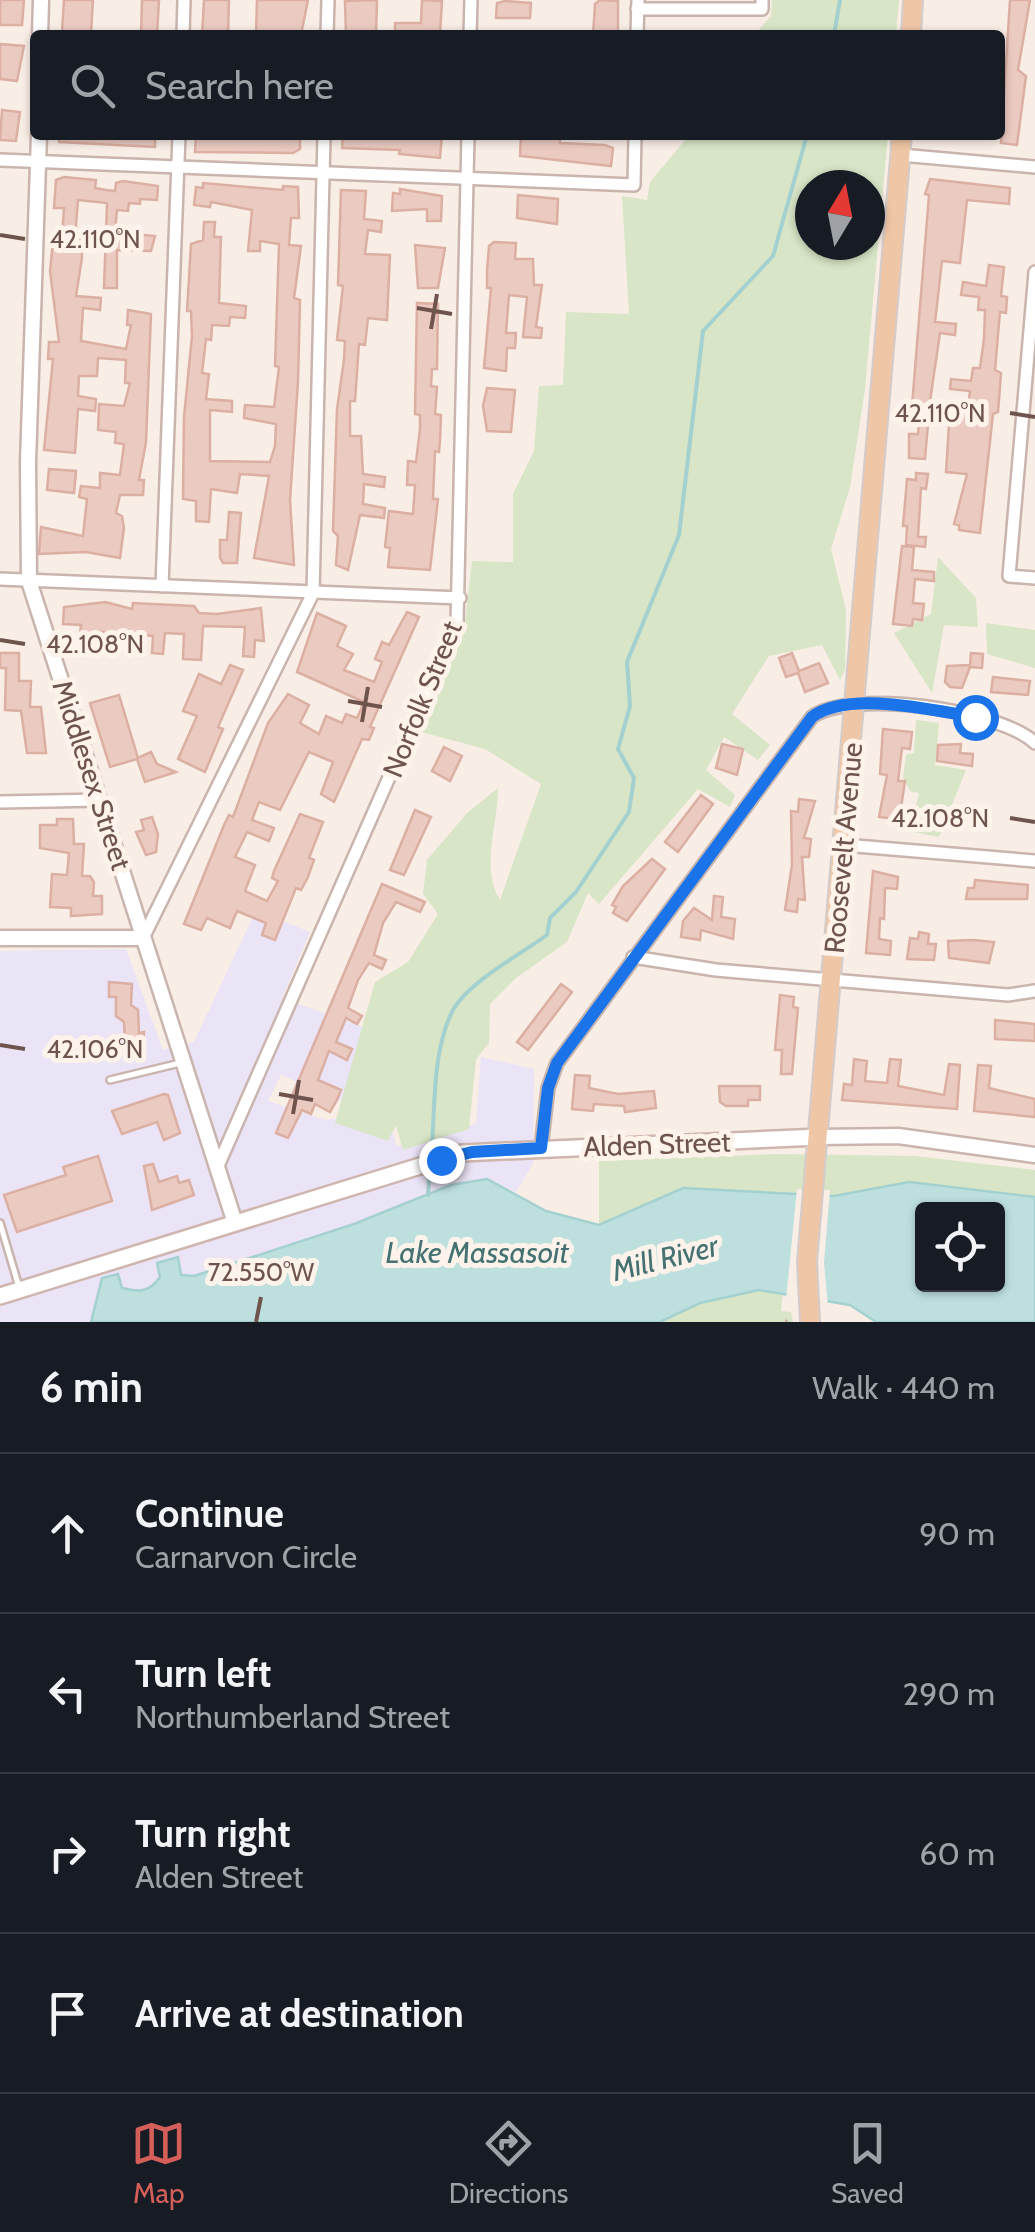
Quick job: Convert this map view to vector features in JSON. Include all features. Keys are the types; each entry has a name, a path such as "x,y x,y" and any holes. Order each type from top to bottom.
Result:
{"main road":[{"path":"911,30 914,0"},
{"name":"Roosevelt Avenue","path":"802,1316 902,140"},
{"name":"Alden Street","path":"0,1296 462,1154 819,1138"}],"street":[{"path":"40,30 41,0"},
{"path":"183,30 184,0"},
{"path":"327,30 328,0"},
{"path":"470,30 471,0"},
{"path":"637,30 638,4 762,9 762,0"},
{"name":"Middlesex Street","path":"38,140 28,462 29,581 235,1223"},
{"path":"162,586 179,140"},
{"path":"0,938 143,938 313,593 324,140"},
{"name":"Norfolk Street","path":"217,1168 450,644 460,598 468,140"},
{"path":"0,160 634,185 635,140"},
{"path":"901,156 1035,166"},
{"path":"1035,272 1008,576 1035,578"},
{"path":"1021,440 1035,442"},
{"path":"0,579 460,598"},
{"path":"541,1148 554,1068 807,723 831,706 856,702 994,720 1018,729 1035,744"},
{"path":"0,802 100,800"},
{"path":"844,845 1035,860"},
{"path":"634,957 1008,995 1035,991"},
{"name":"Alden Street","path":"819,1138 898,1136 1035,1155"}],"lane":[{"path":"110,1080 182,1063"},
{"path":"0,1223 20,1290"}],"path":[{"path":"786,1322 802,1316"}],"shaded area":[{"path":"256,910 310,932 282,998 375,1031 346,1103 281,1075 268,1101 325,1120 385,1112 397,1146 476,1124 481,1057 534,1069 533,1164 516,1192 487,1179 451,1185 354,1224 194,1276 180,1275 177,1257 158,1263 160,1277 152,1288 138,1292 122,1288 91,1322 0,1322 0,951 126,949 163,1050 194,1042"}],"green space":[{"path":"772,0 899,0 896,30 758,30 771,16"},
{"path":"685,140 888,140 885,170 795,170 795,260 877,260 865,389 850,487 831,549 846,610 845,670 840,680 822,645 769,656 732,714 770,745 758,760 724,737 706,770 735,795 730,807 698,789 599,904 588,893 567,942 516,978 490,1004 489,1043 476,1059 469,1129 403,1150 396,1125 388,1141 335,1123 375,982 408,962 438,914 423,894 427,860 467,813 498,788 491,874 500,900 541,784 485,749 421,732 465,623 472,561 513,562 513,494 534,451 539,386 563,385 566,312 629,314 622,196 647,200 650,182"},
{"path":"938,557 976,598 978,627 944,625 932,693 894,633 931,614"},
{"path":"986,623 1035,630 1035,668 987,654"},
{"path":"916,720 939,723 935,765 966,770 939,837 909,831 919,793 910,791 903,777 906,755 914,753"},
{"path":"774,1154 915,1156 1035,1170 1035,1197 909,1182 834,1196 683,1188 599,1225 599,1161"},
{"path":"759,1290 783,1294 781,1311 791,1312 793,1322 660,1322 700,1303"}],"water":[{"name":"Lake Massasoit","path":"487,1179 546,1211 599,1225 683,1188 834,1196 909,1182 1035,1197 1035,1322 876,1322 850,1305 759,1290 700,1303 660,1322 91,1322 102,1278 118,1274 122,1288 143,1290 160,1277 157,1263 178,1257 181,1275 194,1276 354,1224 451,1185"}],"pier":[{"path":"797,1189 830,1190 824,1263 828,1306 786,1300"}],"building":[{"path":"0,0 24,0 22,25 0,25"},
{"path":"64,0 93,0 91,30 62,30"},
{"path":"142,0 159,0 157,30 141,30"},
{"path":"204,0 229,0 228,30 202,30"},
{"path":"257,0 308,0 302,30 256,30"},
{"path":"377,0 376,30 346,30 345,1"},
{"path":"422,0 442,1 440,30 395,30 395,23 421,23"},
{"path":"600,0 618,1 618,30 593,30 595,4"},
{"path":"1010,0 1030,0 1018,70 1026,76 1017,145 1001,143 1005,140"},
{"path":"497,3 531,3 530,18 496,18"},
{"path":"0,44 24,46 17,81 0,79"},
{"path":"2,110 20,112 16,141 0,140"},
{"path":"155,140 155,147 59,142"},
{"path":"196,140 300,140 300,149 293,153 195,152"},
{"path":"343,140 442,140 440,158 399,154 400,150 342,148"},
{"path":"521,140 560,140 613,148 611,166 520,156"},
{"path":"930,179 1010,188 1009,204 967,200 960,263 942,261 935,322 956,324 955,335 940,333 929,408 912,406 929,195 925,194"},
{"path":"56,180 96,180 95,188 115,191 116,183 123,181 158,186 157,200 140,199 140,204 129,203 128,211 117,210 115,232 155,236 151,251 117,250 117,288 104,288 107,203 78,200 75,238 81,239 82,258 76,296 101,298 100,310 83,308 81,341 126,349 131,325 127,325 128,310 151,314 146,442 139,480 144,480 143,495 120,495 116,513 122,516 124,528 120,558 86,552 39,554 41,527 83,536 87,499 79,497 81,486 100,488 100,473 120,475 124,444 115,443 116,432 98,430 99,404 124,406 130,383 125,383 126,360 98,358 97,376 79,376 78,396 96,399 95,411 78,409 75,453 44,450 53,359 48,359 49,342 59,342 50,271 53,242 56,236 62,236 64,208 54,208"},
{"path":"203,183 283,190 283,186 298,187 299,218 291,218 289,245 301,246 294,298 300,300 290,500 294,565 254,558 269,476 240,474 237,493 211,489 209,522 196,521 196,501 183,499 184,417 192,336 191,311 187,311 191,244 203,240 204,222 215,222 214,237 221,237 219,303 246,306 245,318 230,317 229,326 212,325 211,340 206,339 202,373 209,374 206,399 232,401 232,412 210,410 210,461 270,462 275,446 276,424 244,418 245,405 274,407 279,367 275,366 279,244 260,241 260,251 248,251 252,210 211,202 210,207 194,205 196,187 203,188"},
{"path":"400,189 442,196 441,221 427,221 427,209 392,211 393,193 400,194"},
{"path":"341,190 366,191 364,219 382,221 381,232 368,230 365,254 390,255 387,320 368,318 365,345 359,344 355,401 350,401 350,436 361,436 363,474 385,477 384,487 364,484 363,504 385,508 384,518 360,515 348,570 336,565 338,536 333,531 337,409 345,341 337,340 343,286 338,285"},
{"path":"518,195 558,199 557,224 517,218"},
{"path":"494,242 516,243 515,259 533,259 534,285 542,285 536,327 542,328 541,338 523,337 527,297 509,295 506,333 516,333 515,348 507,348 506,371 484,368 491,288 487,288 487,271 489,246"},
{"path":"415,245 445,248 438,288 418,288"},
{"path":"989,265 1004,267 1001,296 1007,297 1006,313 1000,312 995,370 1001,373 998,412 993,414 980,533 959,530 959,525 954,524 967,474 946,472 950,408 968,409 970,391 950,389 951,379 971,381 973,368 980,368 984,339 985,310 978,310 979,297 961,295 963,282 986,286"},
{"path":"417,303 438,304 437,369 432,369 431,386 437,387 435,414 441,415 439,452 435,451 433,499 438,499 430,570 388,567 390,548 385,547 389,511 413,514 415,485 407,485 408,461 416,462 420,429 420,415 415,414"},
{"path":"487,388 515,390 511,432 487,431 483,406"},
{"path":"919,423 928,424 925,459 909,458 909,434 918,434"},
{"path":"49,469 76,471 74,493 47,490"},
{"path":"916,473 928,474 926,489 921,488 918,537 926,537 925,547 906,545 907,526 903,526 907,479 916,480"},
{"path":"229,512 241,513 237,563 223,563 220,558 220,540 227,540"},
{"path":"902,546 914,547 912,570 934,572 934,581 915,579 913,603 924,604 922,620 913,619 912,626 893,624"},
{"path":"105,602 132,609 133,603 194,606 199,613 217,614 261,608 264,641 255,640 254,657 243,656 245,627 203,626 201,660 183,659 184,634 165,633 163,654 152,653 153,636 92,631 91,644 79,643 81,625 63,624 64,607"},
{"path":"407,612 419,617 370,727 374,728 369,740 362,739 334,802 321,794 333,762 309,752 280,810 259,802 252,820 274,828 269,841 247,832 235,857 255,865 245,891 267,901 278,881 272,878 274,871 300,814 323,822 309,858 314,860 308,877 301,890 296,888 275,940 262,935 266,923 237,911 230,928 207,918 201,930 184,924 224,825 229,815 233,817 268,723 288,694 309,705 300,723 319,734 326,716 342,723 346,714 357,718 364,702 297,672 317,613 346,626 337,646 353,654 344,670 374,682 382,662 375,659 382,642 389,645"},
{"path":"0,653 19,653 19,681 31,681 30,707 41,707 46,753 27,753 21,711 5,710 6,668 0,668"},
{"path":"792,653 799,671 819,663 828,683 805,692 798,673 786,677 779,658"},
{"path":"971,653 983,654 982,668 970,667 962,688 950,687 945,682 947,666 970,665"},
{"path":"230,665 243,670 218,727 223,729 205,772 178,759 197,716 183,711 199,674 221,684"},
{"path":"993,677 1030,681 1028,695 991,692"},
{"path":"119,695 138,758 151,752 157,764 176,772 145,782 137,759 110,767 90,703"},
{"path":"883,729 912,732 910,749 902,748 898,781 905,781 901,808 907,809 905,820 879,817 887,775 880,774"},
{"path":"722,744 743,749 737,775 716,768"},
{"path":"961,744 960,753 973,754 972,766 937,761 938,745"},
{"path":"444,747 462,756 450,781 432,771"},
{"path":"701,795 713,804 678,852 665,842"},
{"path":"799,799 815,801 804,838 811,839 809,857 802,857 805,900 798,899 797,912 785,910 792,865 791,811 798,812"},
{"path":"415,810 431,817 404,875 390,870"},
{"path":"152,817 158,834 156,852 146,855 136,832 144,830 141,820"},
{"path":"57,819 73,819 74,844 84,844 82,876 90,876 94,882 93,896 102,896 102,914 71,916 71,908 50,907 52,874 67,875 69,853 40,848 40,825 57,825"},
{"path":"652,859 665,869 627,921 613,913 616,907 612,905 623,886"},
{"path":"873,871 898,877 897,889 885,888 884,919 880,918 879,939 891,941 890,955 866,953"},
{"path":"975,880 1028,885 1027,899 966,899"},
{"path":"382,884 425,902 420,912 396,902 383,923 374,955 386,960 382,969 369,963 358,980 348,1008 362,1016 357,1024 346,1018 336,1042 352,1049 347,1060 329,1051 318,1080 341,1090 337,1100 330,1112 315,1104 311,1114 302,1110 288,1138 276,1133"},
{"path":"714,896 723,897 721,917 735,919 733,939 701,930 700,940 681,937 683,921 694,908 712,920"},
{"path":"919,932 929,934 928,944 936,944 934,960 907,959 910,938 918,939"},
{"path":"948,941 994,942 989,963 949,958"},
{"path":"109,982 132,984 131,1005 138,1010 139,1033 144,1032 143,1054 134,1055 125,1043 124,1022 116,1016 116,997 109,997"},
{"path":"561,984 572,992 528,1050 517,1042"},
{"path":"780,995 794,997 793,1007 798,1008 792,1074 781,1074 782,1050 775,1050"},
{"path":"995,1020 1035,1024 1035,1041 995,1039"},
{"path":"854,1059 867,1061 865,1081 887,1083 890,1059 901,1060 898,1086 944,1095 949,1064 960,1065 957,1109 842,1100 844,1084 852,1085"},
{"path":"978,1065 991,1066 989,1088 1035,1099 1035,1117 974,1111"},
{"path":"575,1075 590,1076 589,1088 618,1094 654,1091 656,1108 625,1112 624,1106 594,1104 593,1111 572,1109"},
{"path":"719,1086 760,1086 760,1100 748,1100 748,1106 726,1106 720,1102"},
{"path":"168,1095 180,1133 164,1140 157,1122 122,1134 112,1111"},
{"path":"98,1156 112,1201 17,1232 4,1195 66,1175 63,1167"},
{"path":"153,1164 159,1182 177,1176 179,1183 189,1180 194,1195 152,1210 144,1166"}],"waterway":[{"path":"835,30 840,0"},
{"path":"432,1145 438,1062 451,1014 480,981 547,935 550,918 576,892 629,812 634,778 618,749 630,706 627,662 679,535 703,331 773,256 806,140"},
{"path":"428,1195 429,1181"}],"route":[{"path":"441,1160 472,1152 541,1148 548,1088 557,1063 701,864 818,712 856,702 975,717"}],"water label":[{"name":"Mill River","path":"665,1258"}]}
